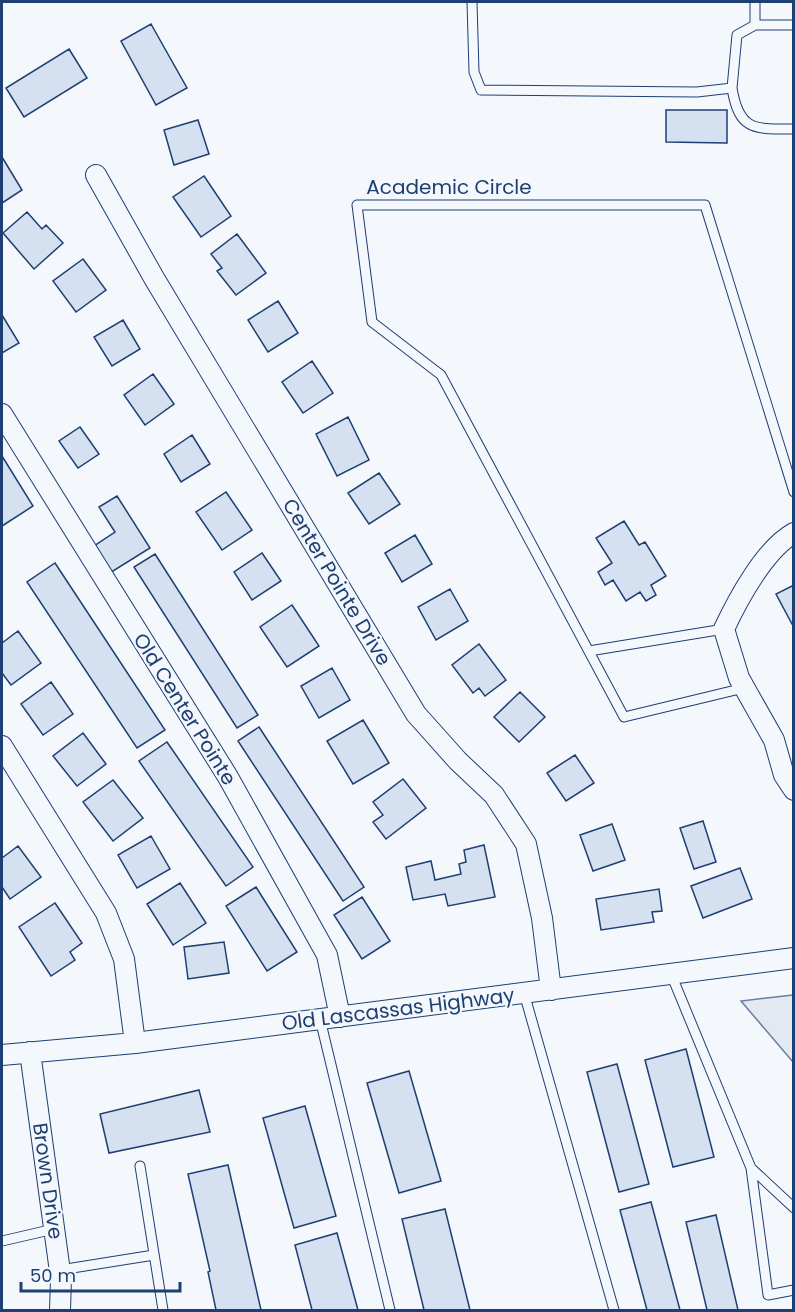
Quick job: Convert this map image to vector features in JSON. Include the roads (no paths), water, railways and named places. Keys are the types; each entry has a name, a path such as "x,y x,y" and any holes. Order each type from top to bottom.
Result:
{"street":[{"name":"Center Pointe Drive","path":"96,175 154,278 416,714 458,761 494,795 526,844 542,918 551,990"},
{"name":"Old Center Pointe","path":"2,414 228,777 327,955 340,1017"},
{"path":"794,532 761,567 735,606 724,629 744,688 774,741 784,775 794,790"},
{"path":"2,746 106,913 124,958 135,1043"},
{"name":"Old Lascassas Highway","path":"2,1056 135,1043 794,958"},
{"name":"Brown Drive","path":"30,1052 60,1270 60,1311"}],"lane":[{"path":"472,2 474,72 481,90 697,92 732,88"},
{"path":"755,2 755,25"},
{"path":"794,25 755,25 737,35 732,88 735,110 747,125 762,129 794,129"},
{"name":"Academic Circle","path":"744,688 624,717 441,375 372,322 357,205 705,205 794,492"},
{"path":"589,651 724,629"},
{"path":"671,974 751,1168 768,1295 794,1290"},
{"path":"524,993 614,1311"},
{"path":"320,1019 390,1311"},
{"path":"140,1166 163,1311"},
{"path":"751,1168 794,1208"},
{"path":"2,1241 54,1229"},
{"path":"60,1270 154,1255"}]}
